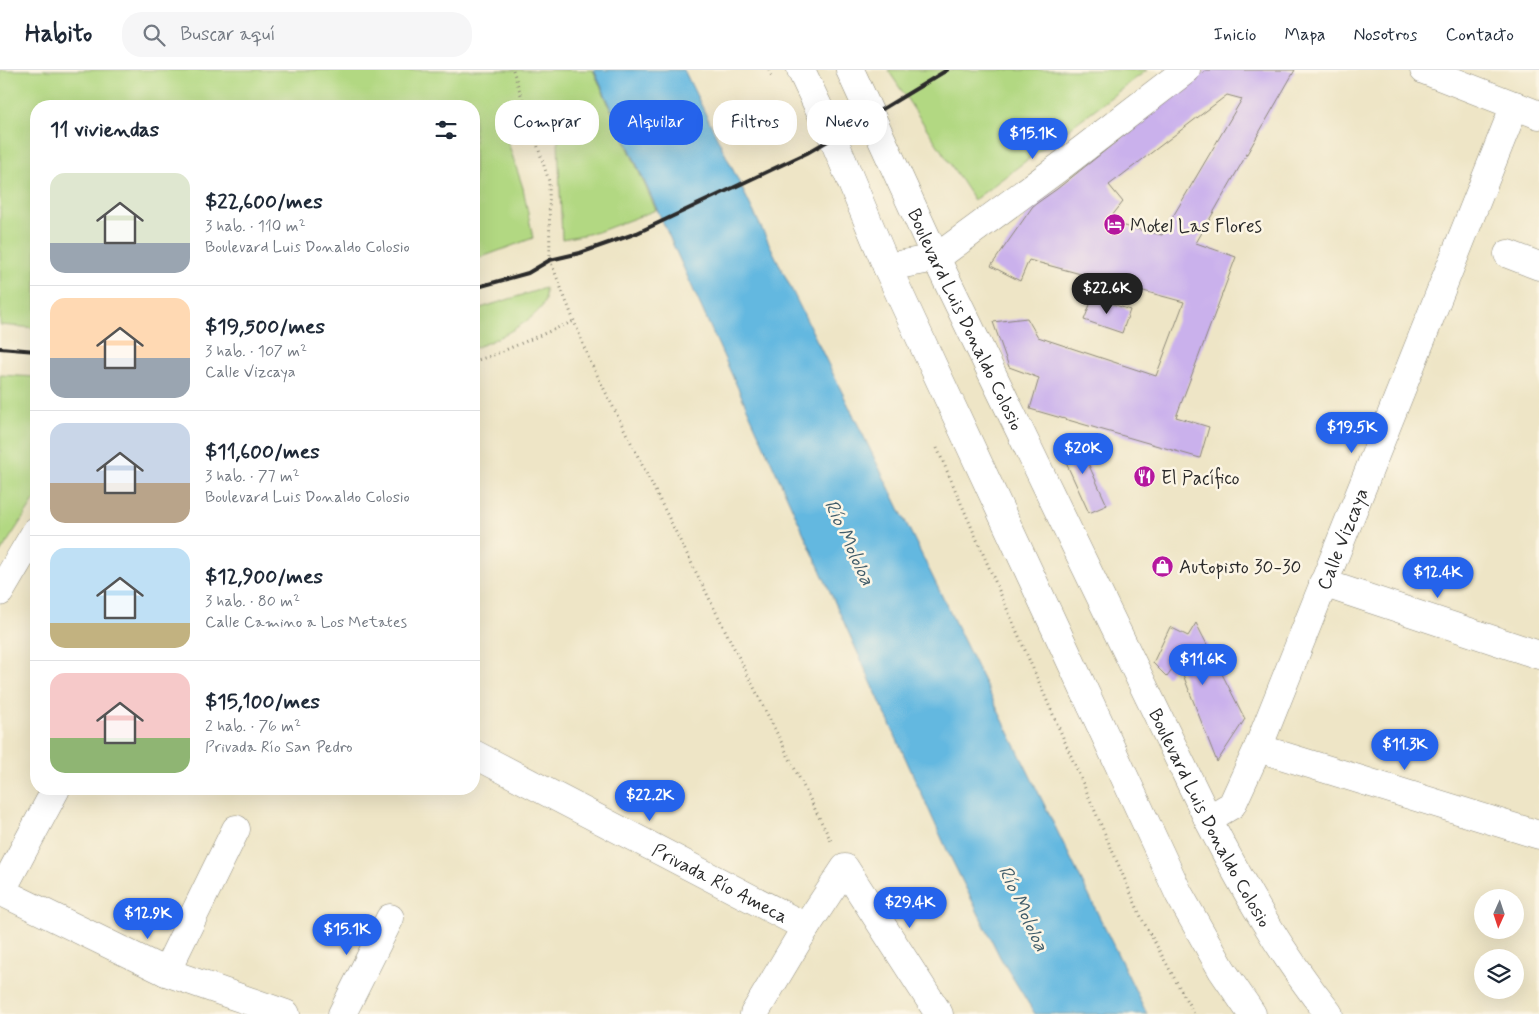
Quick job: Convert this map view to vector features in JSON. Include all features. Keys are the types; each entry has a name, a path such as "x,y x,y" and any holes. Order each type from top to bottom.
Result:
{"street":[{"path":"801,70 887,267 1179,894 1222,970 1252,1014"},
{"name":"Boulevard Luis Donaldo Colosio","path":"850,70 936,258 1234,871 1274,939 1329,1014"},
{"path":"887,267 936,258 1061,166 1186,70"},
{"path":"1424,70 1527,110"},
{"name":"Calle Vizcaya","path":"1208,819 1232,805 1258,748 1323,583 1527,110"},
{"path":"1508,254 1539,266"},
{"path":"0,592 30,541"},
{"path":"1323,583 1539,655"},
{"path":"1258,748 1539,835"},
{"name":"Privada Río Ameca","path":"480,757 806,927"},
{"path":"53,795 0,892 166,972 286,1014"},
{"path":"166,972 236,829"},
{"path":"754,1014 806,927 845,868 939,1014"},
{"path":"342,1014 390,918"}],"path":[{"path":"513,70 549,181 550,260 589,359 845,868"},
{"path":"769,70 776,86"},
{"path":"480,359 574,321"},
{"path":"934,439 1142,919 1194,1014"}],"green space":[{"path":"0,70 593,70 609,106 609,145 627,145 656,210 598,232 562,239 558,145 599,145 599,100 495,100 495,145 509,145 523,188 533,238 480,258 480,100 30,100 30,328 0,325"},
{"path":"888,70 1147,70 974,200"},
{"path":"545,288 545,300 534,315 514,329 480,346 480,308"},
{"path":"0,375 30,377 30,507 0,553"}],"water":[{"path":"594,70 684,70 699,100 609,100 609,103"},
{"name":"Río Mololoa","path":"703,109 713,129 713,145 721,145 1147,1014 1035,1014 1000,957 947,850 628,145 703,145"}],"building":[{"path":"1206,70 1295,70 1196,243 1236,257 1176,417 1209,427 1200,458 1030,409 1039,378 1009,367 993,322 1027,318 1038,337 1156,376 1184,302 1029,260 1020,281 991,266 1033,206","holes":["1227,95 1242,99 1162,235 1107,222 1123,202 1109,185"]},
{"path":"1093,297 1130,310 1122,333 1084,320"},
{"path":"1076,437 1107,505 1089,513 1058,445"},
{"path":"1196,623 1245,719 1217,762 1178,662 1167,677 1153,663 1170,627 1188,636"}],"railway":[{"path":"480,286 528,273 550,260 580,253 637,233 807,153 947,70"},
{"path":"0,348 30,350"}],"place":[{"name":"Motel Las Flores","path":"1114,225"},
{"name":"El Pacífico","path":"1145,477"},
{"name":"Autopisto 30-30","path":"1163,566"}]}
